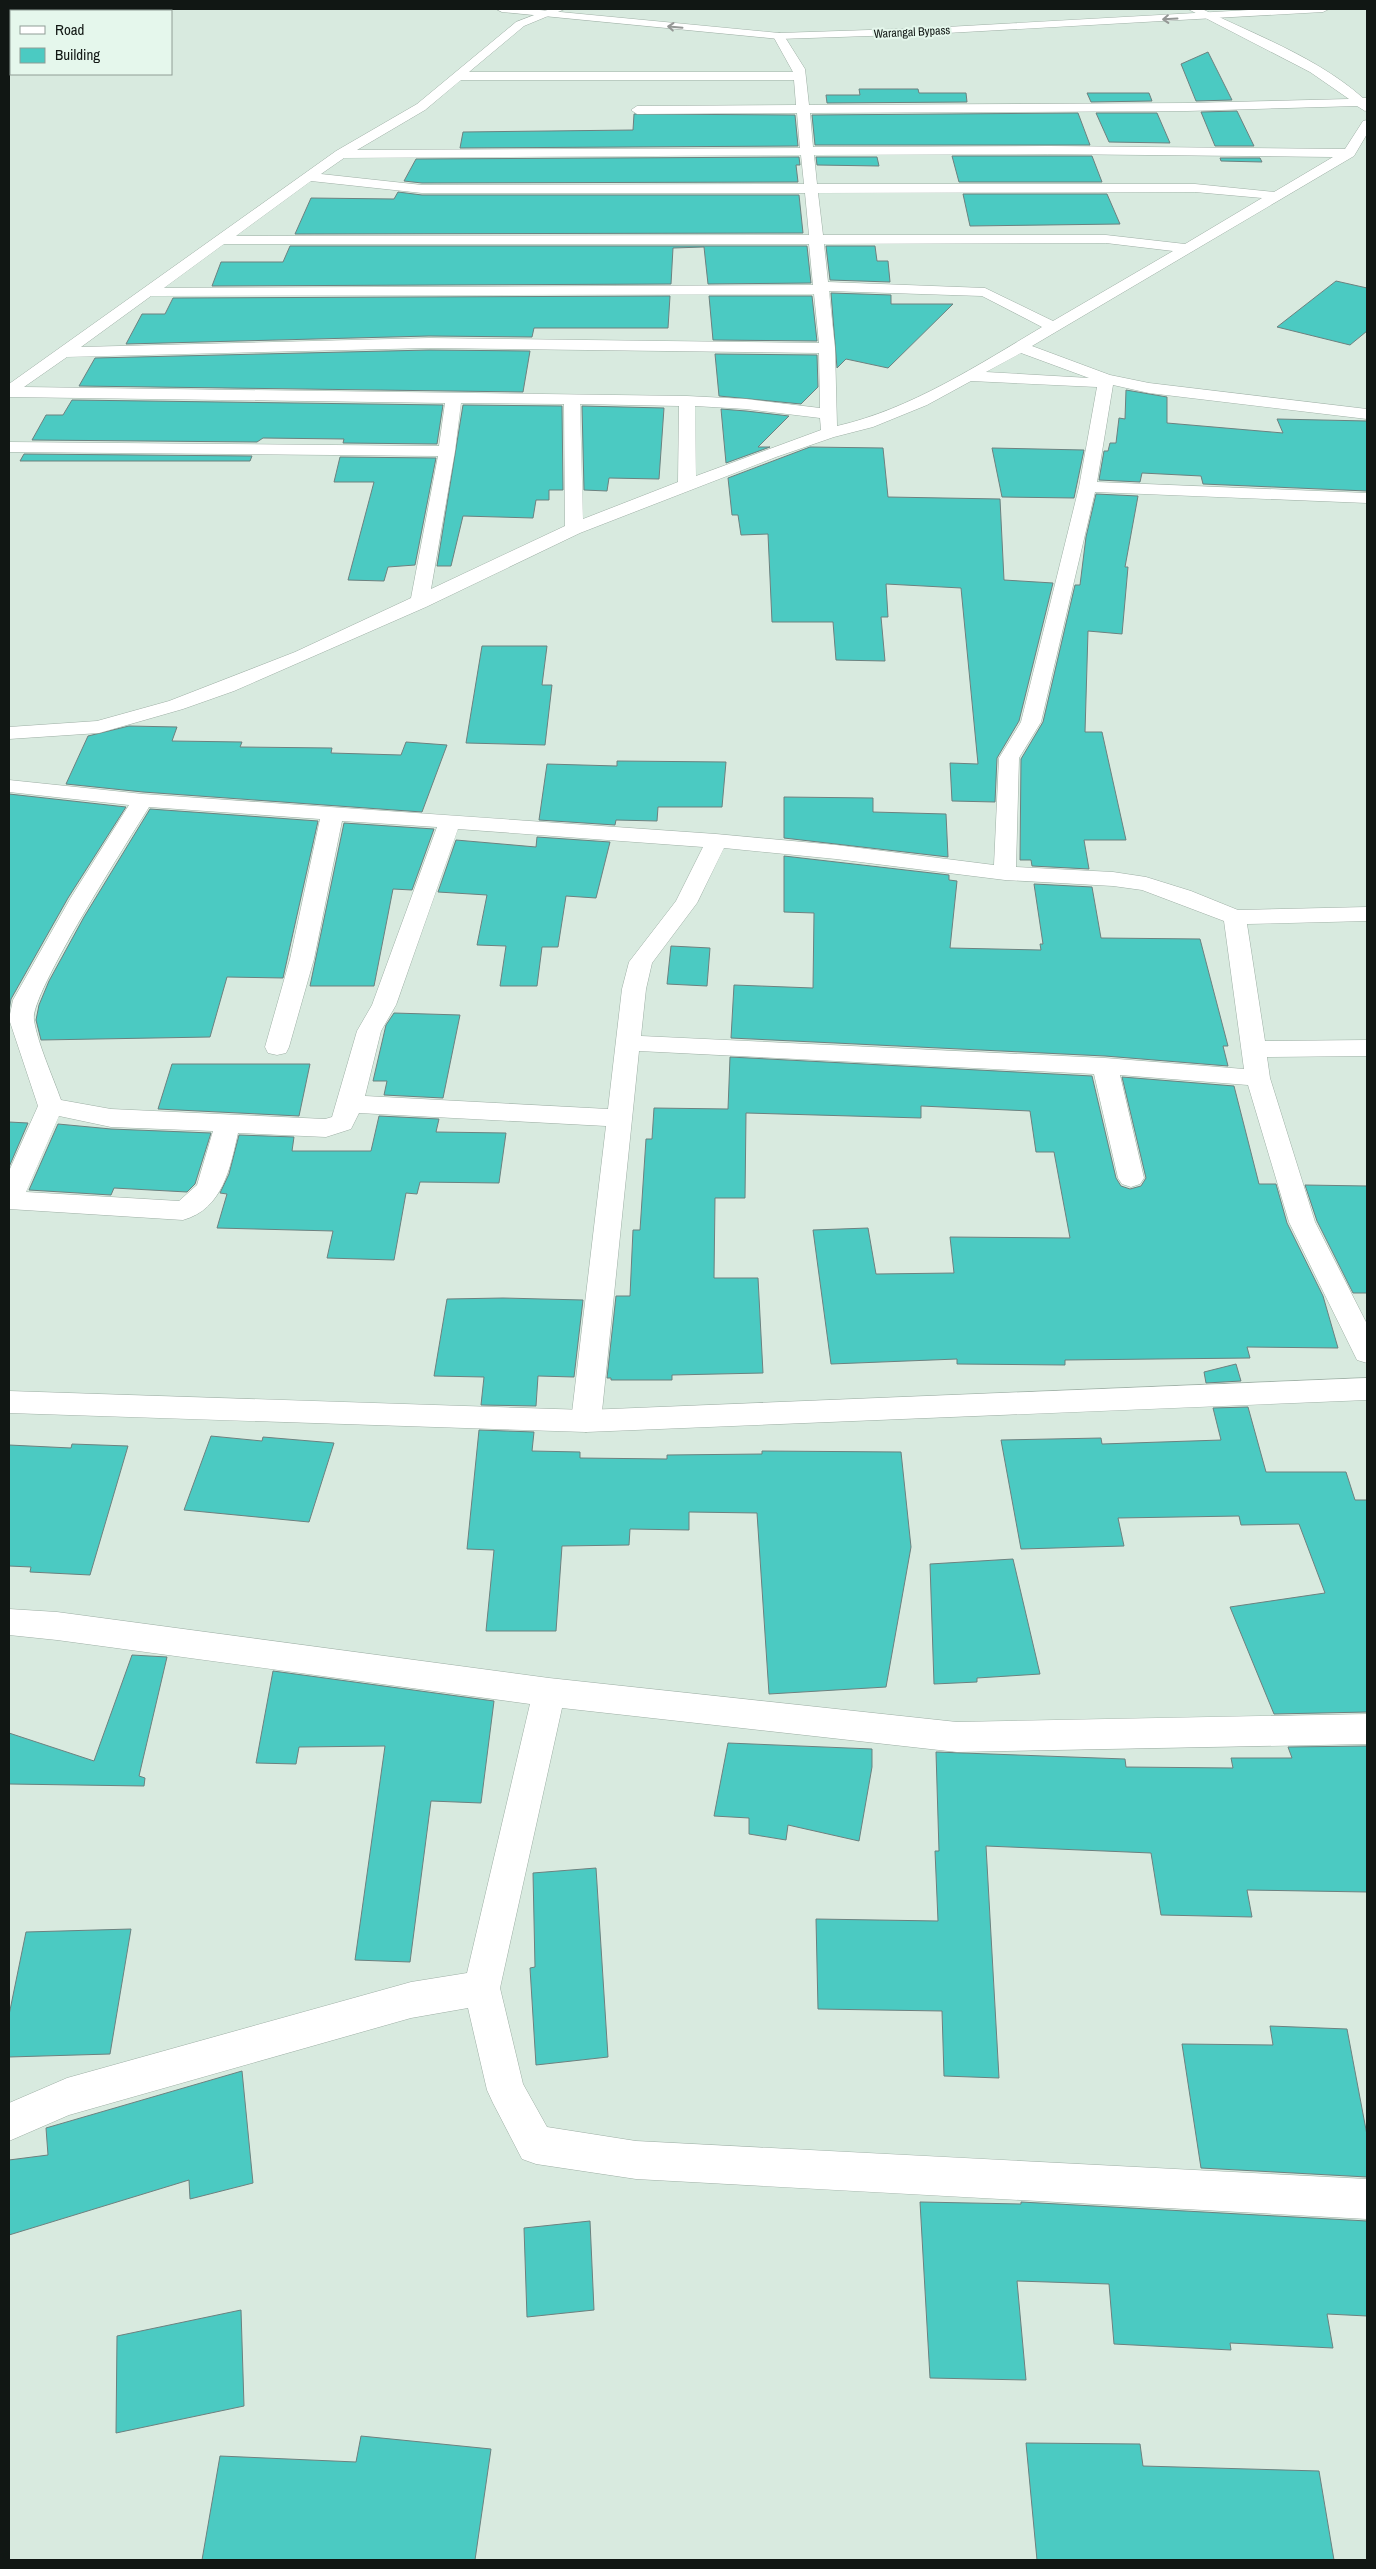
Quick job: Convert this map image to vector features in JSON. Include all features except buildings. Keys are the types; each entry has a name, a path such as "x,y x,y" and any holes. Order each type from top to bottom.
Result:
{"street":[{"name":"Warangal Bypass","path":"502,9 779,36 920,32 1323,9"},
{"path":"9,392 61,352 341,154 421,107 520,24 559,9"},
{"name":"Warangal Bypass","path":"598,9 732,23 812,26 915,24 1150,9"},
{"path":"1194,9 1314,69 1343,87 1365,104"},
{"path":"779,36 798,69 799,76 812,188 820,288 828,348 828,414 830,433"},
{"path":"460,76 799,76"},
{"path":"637,110 1365,104"},
{"path":"1031,108 1048,150"},
{"path":"9,732 73,730 99,727 176,705 302,656 574,529 770,453 896,413 1020,347 1349,153 1367,124"},
{"path":"341,154 1048,150 1367,153"},
{"path":"308,177 422,189 1195,188 1222,189 1276,196"},
{"path":"220,240 1119,239 1185,248"},
{"path":"146,292 820,288 985,292 1053,327"},
{"path":"61,352 429,343 828,348"},
{"path":"1020,347 1107,381"},
{"path":"968,376 1107,381 1149,388 1367,414"},
{"path":"1005,873 1009,758 1031,722 1088,487 1107,381"},
{"path":"9,392 687,401 746,404 828,414"},
{"path":"419,603 448,451 454,398"},
{"path":"572,400 574,529"},
{"path":"687,401 687,486"},
{"path":"9,447 448,451"},
{"path":"1088,487 1367,498"},
{"path":"9,786 143,800 332,815 716,841 836,852 1005,873 1113,879 1146,884 1183,896 1235,917 1367,914"},
{"path":"143,800 80,898 25,1000 21,1019 51,1106 9,1200 183,1211 196,1206 204,1198 210,1186 227,1125"},
{"path":"277,1047 302,959 332,815"},
{"path":"51,1106 111,1118 227,1125 326,1128 342,1123 350,1104 370,1031 384,1005 449,823"},
{"path":"586,1421 634,989 641,962 674,922 690,896 716,841"},
{"path":"1235,917 1258,1078 1302,1222 1367,1352"},
{"path":"629,1043 1105,1066 1258,1078"},
{"path":"1254,1049 1367,1048"},
{"path":"1105,1066 1131,1178"},
{"path":"350,1104 620,1118"},
{"path":"9,1402 586,1421 1367,1389"},
{"path":"9,1622 549,1692 957,1737 1367,1729"},
{"path":"549,1692 482,1988 506,2090 536,2145 636,2160 1367,2199"},
{"path":"9,2122 67,2097 411,2000 482,1988"}]}
